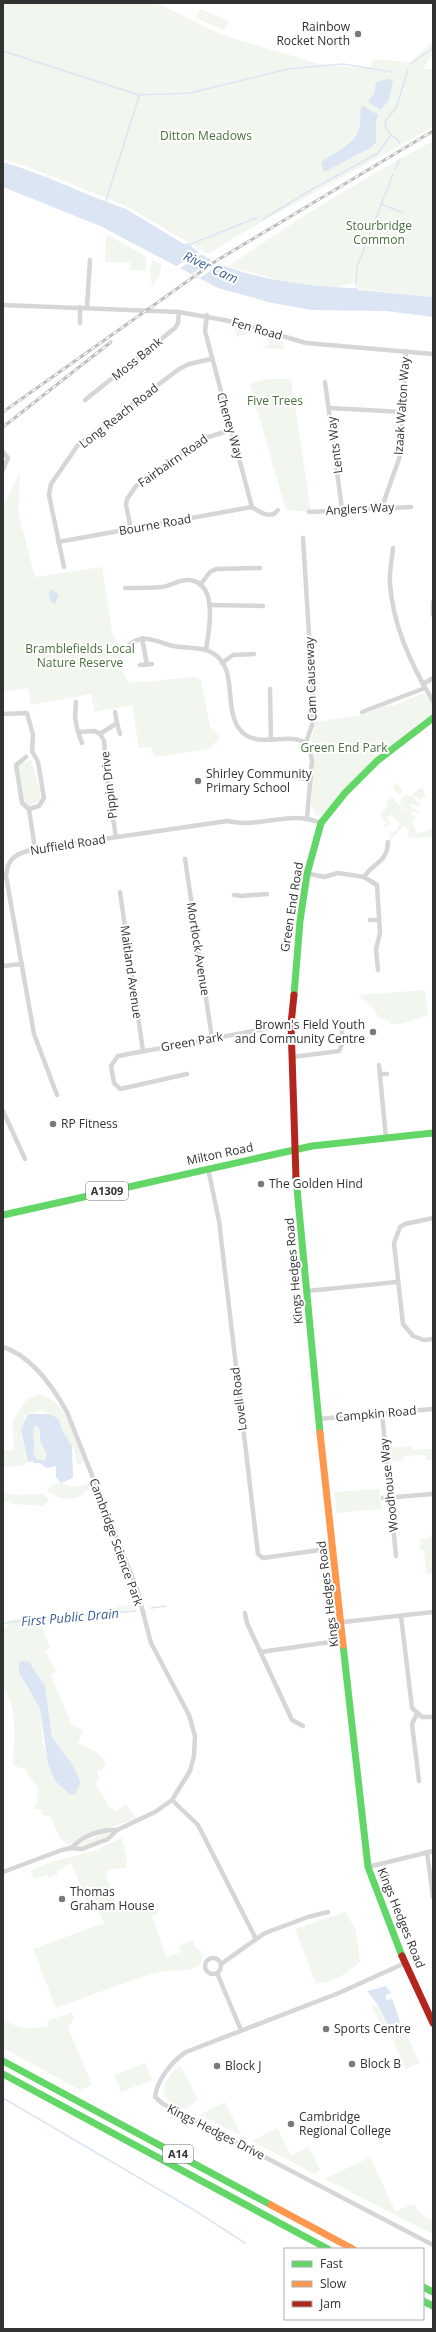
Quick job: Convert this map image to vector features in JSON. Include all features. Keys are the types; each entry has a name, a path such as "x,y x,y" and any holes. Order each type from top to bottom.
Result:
{"main road":[{"name":"Green End Road","path":"295,1150 291,1024 295,963 304,873 321,823 345,793 376,762 433,718"},
{"name":"Milton Road","path":"3,1217 15,1212 208,1168 295,1150 433,1133"},
{"name":"Kings Hedges Road","path":"295,1150 318,1419 343,1622 357,1779 368,1867 380,1903 433,2023"},
{"name":"A14","path":"3,2061 351,2248"},
{"name":"A14","path":"3,2074 326,2248"},
{"path":"424,2288 433,2292"},
{"path":"424,2301 433,2306"}],"street":[{"path":"87,307 90,260"},
{"name":"Fen Road","path":"3,305 87,307 206,315 306,343 345,348 433,354"},
{"path":"80,307 80,323"},
{"name":"Moss Bank","path":"85,400 175,328 178,323 179,312"},
{"name":"Cheney Way","path":"206,315 205,331 211,359 252,507"},
{"name":"Izaak Walton Way","path":"382,507 400,456 406,351"},
{"name":"Long Reach Road","path":"64,568 49,490 78,445 178,369 189,364 211,359"},
{"name":"Lents Way","path":"326,382 342,509"},
{"path":"330,408 402,412"},
{"name":"Fairbairn Road","path":"131,529 126,505 127,499 136,486 202,439 218,432 231,430"},
{"path":"3,452 7,455 3,470"},
{"path":"252,507 269,515 278,510"},
{"name":"Bourne Road","path":"58,542 252,507"},
{"name":"Anglers Way","path":"309,512 382,507 411,507"},
{"name":"Cam Causeway","path":"304,538 313,699 312,725 306,743"},
{"path":"393,548 390,585 395,614 424,686 433,701"},
{"path":"200,585 210,572 216,569 260,568"},
{"path":"125,588 164,587 178,580 189,580 200,585 207,592 209,605 206,650"},
{"path":"433,602 433,615"},
{"path":"209,605 263,606"},
{"path":"142,638 147,664"},
{"path":"128,645 142,638 149,638 175,647 206,650 216,655 222,662 228,677 234,715 238,727 253,738 271,740 299,740 306,743 312,754 308,818"},
{"path":"222,662 233,655 254,654"},
{"path":"140,666 152,664"},
{"path":"362,712 424,686 433,678"},
{"path":"270,688 271,740"},
{"path":"76,702 75,718 82,743"},
{"path":"3,714 27,713 32,708"},
{"name":"Pippin Drive","path":"115,712 120,734"},
{"path":"27,713 33,735 32,751 38,762 44,798 39,806 29,809"},
{"name":"Pippin Drive","path":"100,734 117,724"},
{"name":"Pippin Drive","path":"78,732 93,730 100,734 106,750 108,788 116,837"},
{"path":"16,763 26,757"},
{"path":"11,760 16,763"},
{"path":"16,763 22,803 29,809 35,849"},
{"path":"279,777 311,779"},
{"name":"Nuffield Road","path":"58,1095 34,1034 22,964 7,867 17,854 35,849 227,821 244,823 296,817 308,818 321,823"},
{"path":"364,878 368,872 384,859 388,842"},
{"path":"387,851 393,852"},
{"name":"Mortlock Avenue","path":"185,859 212,1038"},
{"path":"304,873 324,877 338,873 374,881 378,889 380,933 376,949 378,970"},
{"name":"Maitland Avenue","path":"120,892 143,1051"},
{"path":"234,895 267,894"},
{"path":"370,920 379,920"},
{"path":"3,966 22,964"},
{"name":"Green Park","path":"187,1074 124,1090 118,1088 114,1080 111,1066 116,1057 291,1024"},
{"path":"292,1057 339,1051 342,1047 345,1028 336,1027"},
{"path":"380,1065 386,1138"},
{"path":"380,1074 387,1074"},
{"path":"3,1110 25,1159"},
{"name":"Lovell Road","path":"208,1168 219,1221 258,1554 263,1558 334,1548"},
{"path":"433,1218 410,1221 400,1227 396,1234 394,1243 397,1282 405,1328 419,1339 433,1339"},
{"path":"307,1291 397,1282"},
{"name":"Cambridge Science Park","path":"3,1347 26,1361 42,1375 55,1392 67,1412 137,1589 151,1643 189,1716 195,1736 194,1756 185,1782 172,1800 155,1812 117,1830 108,1838 82,1850 71,1848"},
{"name":"Campkin Road","path":"318,1419 433,1409"},
{"name":"Woodhouse Way","path":"382,1413 392,1498 396,1556"},
{"path":"383,1498 433,1494"},
{"path":"343,1622 433,1612"},
{"path":"245,1613 247,1623 292,1720 303,1726"},
{"path":"401,1616 412,1708 422,1717 433,1717"},
{"path":"261,1652 345,1640"},
{"path":"417,1714 412,1724 419,1780"},
{"path":"172,1800 198,1825 256,1939"},
{"name":"Cambridge Science Park","path":"3,1872 71,1848 85,1838 104,1830 117,1830"},
{"path":"368,1867 433,1851"},
{"path":"427,1852 433,1897"},
{"path":"221,1964 243,1950 256,1939 285,1925 328,1912"},
{"path":"214,1958 221,1964 221,1970 217,1973 212,1974 207,1971 206,1962 214,1958"},
{"name":"Kings Hedges Drive","path":"406,1963 339,1993 186,2052 176,2059 167,2071 155,2092 155,2097 158,2102 433,2245"},
{"path":"217,1973 241,2030"}],"green space":[{"name":"Ditton Meadows","path":"3,3 153,3 161,5 220,34 319,64 370,69 373,59 410,62 433,42 433,54 423,69 433,69 433,127 240,234 208,254 126,206 44,173 3,159"},
{"path":"200,9 230,22 223,30 196,18"},
{"name":"Stourbridge Common","path":"433,141 433,297 358,289 356,282 334,288 291,283 231,267 230,265 330,200"},
{"path":"106,234 146,256 146,271 130,270 130,262 105,262"},
{"path":"152,260 162,265 158,279 152,288 150,268"},
{"path":"234,326 255,332 237,337"},
{"path":"267,336 283,341 284,349 266,348 265,346 269,345"},
{"name":"Five Trees","path":"268,379 291,379 311,512 286,510 250,384"},
{"name":"Bramblefields Local Nature Reserve","path":"20,474 18,513 35,577 102,567 112,632 122,650 120,659 123,671 129,683 196,677 201,680 210,727 220,736 210,749 154,757 152,747 139,748 132,705 95,712 91,694 31,705 28,688 3,692 3,505"},
{"name":"Green End Park","path":"423,693 428,694 433,705 432,714 377,759 322,816 316,815 311,805 314,753 311,742 315,722 361,715 391,704 393,706"},
{"path":"31,760 40,789 40,801 29,806 24,804 18,765"},
{"path":"397,782 403,791 399,795 392,788"},
{"path":"422,787 428,801 425,797 421,797 421,800 416,796 414,798 418,803 422,802 418,807 412,804 408,806 419,811 418,813 413,811 412,815 416,818 412,822 417,834 433,828 431,837 409,838 408,832 410,831 404,825 390,841 390,834 397,830 400,824 391,815 387,819 391,824 383,828 387,823 380,815 388,807 386,803 392,797 403,810 405,808 400,806 401,798 406,794 409,797"},
{"path":"425,990 428,1016 400,1024 390,1024 391,1022 382,1018 380,1019 372,1007 358,995"},
{"path":"40,1394 58,1405 65,1413 75,1433 84,1464 77,1464 74,1450 63,1432 59,1419 43,1410 27,1414 23,1418 26,1422 21,1430 21,1434 28,1462 23,1466 3,1467 3,1451 14,1450 13,1420 27,1399"},
{"path":"36,1425 40,1429 40,1440 47,1455 44,1461 35,1458 33,1453 34,1431"},
{"path":"412,1446 413,1450 433,1449 433,1459 426,1460 426,1455 404,1456 404,1461 391,1462 390,1448"},
{"path":"59,1483 75,1487 91,1483 83,1494 77,1497 65,1499 52,1494 47,1490 54,1484"},
{"path":"379,1489 382,1509 337,1513 334,1492"},
{"path":"3,1491 12,1495 43,1494 49,1499 44,1506 13,1504 3,1500"},
{"path":"433,1532 433,1574 426,1574 424,1550 420,1549 420,1539 429,1538"},
{"path":"135,1605 137,1609 40,1622 50,1648 45,1650 56,1672 51,1674 56,1687 72,1725 83,1730 78,1743 97,1752 106,1763 103,1769 98,1770 97,1774 99,1778 96,1784 110,1809 112,1808 115,1812 126,1804 136,1818 68,1845 59,1837 50,1815 46,1816 42,1814 42,1809 35,1809 35,1805 37,1805 38,1787 28,1776 26,1769 13,1766 13,1715 8,1696 3,1687 3,1628 9,1626 8,1620","holes":["24,1682 45,1686 52,1737 71,1762 79,1777 75,1794 71,1795 55,1781 43,1744 40,1709"]},
{"path":"104,1832 111,1832 95,1843 85,1846 76,1846"},
{"path":"122,1838 127,1858 125,1868 108,1869 106,1876 118,1910 158,1903 158,1914 152,1916 166,1957 181,1952 179,1946 193,1940 196,1949 199,1949 201,1953 202,1961 195,1968 165,1971 147,1976 56,2008 33,1949 104,1923 96,1904 90,1906 71,1863 57,1871 58,1874 49,1878 47,1875 34,1879 31,1871 50,1862 94,1851"},
{"path":"345,1912 356,1930 360,1962 345,1973 328,1982 316,1983 295,1929"},
{"path":"378,2005 388,2024 393,2026 400,2022 420,2063 406,2069 389,2031 383,2029 372,2007"},
{"path":"72,2012 74,2018 68,2028 92,2085 80,2090 3,2048 3,2019 19,2027 37,2028 49,2025 47,2021"},
{"path":"145,2063 152,2080 121,2092 114,2075"},
{"path":"180,2065 198,2099 186,2109 181,2108 167,2099 164,2089 168,2079"},
{"path":"225,2102 227,2106 241,2135 200,2115"},
{"path":"277,2128 291,2156 309,2147 320,2170 315,2174 252,2141"},
{"path":"370,2157 395,2211 414,2204 421,2214 433,2221 433,2234 325,2179"}],"water":[{"path":"388,79 393,80 389,100 381,110 368,102 374,94 376,82"},
{"path":"364,106 378,115 376,121 376,142 372,147 324,172 321,162 353,140 360,127 361,107"},
{"name":"River Cam","path":"3,162 34,172 126,209 184,244 189,243 202,254 220,264 242,272 266,278 316,286 356,288 355,285 358,290 433,297 433,317 386,311 311,310 272,303 218,288 100,226 3,187"},
{"path":"50,589 59,594 55,604 51,602 49,595"},
{"path":"28,1414 50,1414 59,1419 63,1432 72,1446 73,1478 61,1483 56,1477 56,1466 46,1468 40,1463 34,1463 33,1461 28,1462 21,1430","holes":["36,1425 40,1429 40,1441 47,1455 44,1461 36,1458 33,1453 34,1428"]},
{"path":"19,1662 29,1662 45,1686 52,1737 71,1762 79,1777 80,1784 75,1794 71,1795 55,1781 48,1764 40,1709 19,1672"},
{"path":"386,1986 391,1993 386,1995 386,1999 389,2000 392,1998 400,2022 393,2026 388,2024 378,2005 367,1991"}],"pier":[{"path":"201,250 204,253 179,269 175,267"},
{"path":"212,260 220,264 200,278 192,274"}],"waterway":[{"path":"412,63 433,48"},
{"path":"3,51 139,95 190,93 288,69 343,64 392,72"},
{"path":"399,143 385,126 386,120 396,108 408,70"},
{"path":"106,201 139,96"},
{"path":"263,219 311,190 378,153 391,135"},
{"path":"395,169 400,159"},
{"path":"356,285 357,267 393,174"},
{"path":"381,204 403,213"},
{"name":"River Cam","path":"189,245 256,218"},
{"path":"151,1608 166,1606"},
{"name":"First Public Drain","path":"3,1623 136,1611"},
{"path":"3,2098 194,2210 245,2243"}],"railway":[{"path":"3,412 216,261 433,131"},
{"path":"3,427 111,342"}],"traffic: fast":[{"path":"294,995 300,921 307,874 321,823 345,793 377,761 433,718"},
{"path":"3,1215 312,1146 433,1133"},
{"path":"296,1178 320,1433"},
{"path":"343,1645 368,1867 402,1956"},
{"path":"3,2061 271,2205"},
{"path":"3,2074 326,2248"},
{"path":"424,2288 433,2292"},
{"path":"424,2302 433,2306"}],"traffic: slow":[{"path":"320,1433 343,1645"},
{"path":"271,2205 351,2248"}],"traffic: jam":[{"path":"294,995 291,1024 296,1178"},
{"path":"402,1956 433,2023"}],"place":[{"name":"Rainbow Rocket North","path":"358,34"},
{"name":"Shirley Community Primary School","path":"198,781"},
{"name":"Brown's Field Youth and Community Centre","path":"373,1032"},
{"name":"RP Fitness","path":"53,1124"},
{"name":"The Golden Hind","path":"261,1184"},
{"name":"Thomas Graham House","path":"62,1899"},
{"name":"Sports Centre","path":"326,2029"},
{"name":"Block B","path":"352,2064"},
{"name":"Block J","path":"217,2066"},
{"name":"Cambridge Regional College","path":"291,2124"}]}
